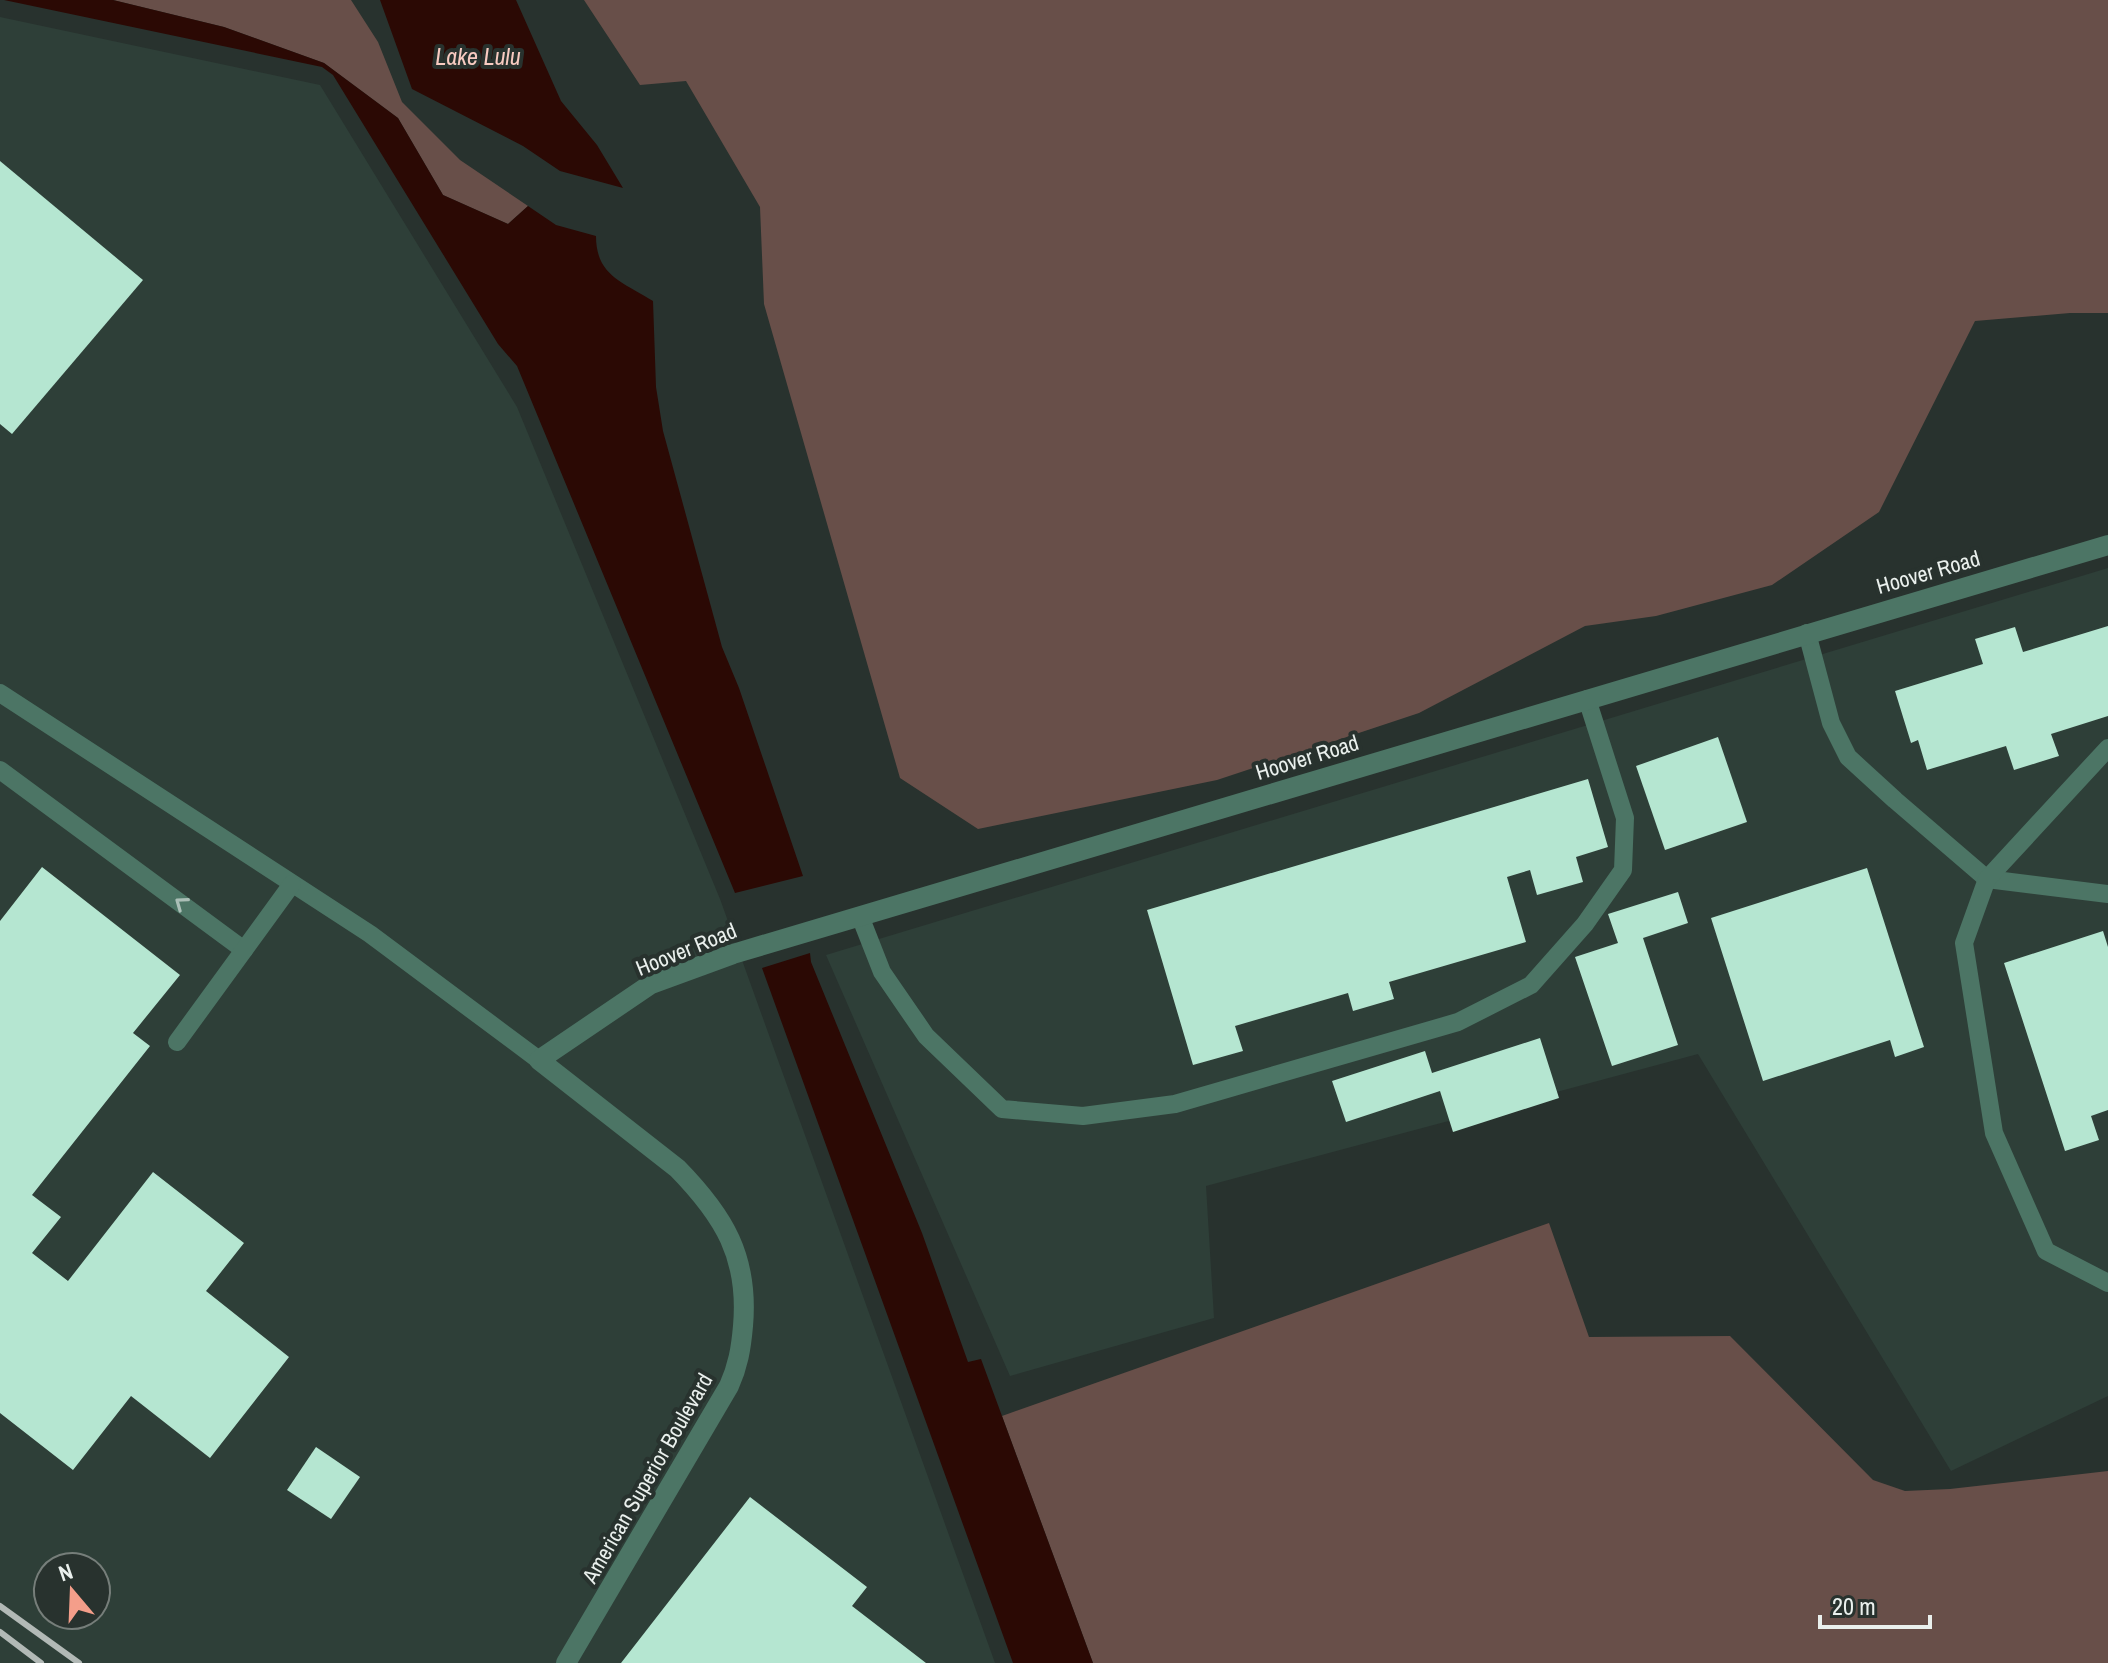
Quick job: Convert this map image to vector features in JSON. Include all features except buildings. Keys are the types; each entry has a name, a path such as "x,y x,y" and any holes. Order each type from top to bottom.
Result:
{"street":[{"name":"Hoover Road","path":"539,1060 651,984 733,954 2108,545"},
{"name":"American Superior Boulevard","path":"539,1060 677,1168 696,1187 720,1218 733,1243 741,1265 745,1298 740,1361 729,1386 566,1663"}],"lane":[{"path":"1807,633 1831,723 1848,757 1987,879 2108,894"},
{"path":"0,694 370,934 539,1060"},
{"path":"860,916 882,972 926,1036 1002,1109 1083,1116 1175,1104 1458,1022 1531,985 1585,924 1623,870 1625,818 1587,699"},
{"path":"2108,748 1987,879 1964,943 1994,1133 2046,1251 2108,1283"},
{"path":"0,770 244,950"},
{"path":"177,1042 292,884"}],"shaded area":[{"path":"113,0 351,0 378,42 402,102 460,160 528,206 508,224 443,195 398,118 324,63 224,27"},
{"path":"584,0 2108,0 2108,313 1975,321 1879,512 1772,585 1656,616 1585,626 1419,713 1217,780 978,829 900,778 764,304 760,207 686,81 640,85"},
{"path":"0,17 320,85 517,407 720,899 995,1663 0,1663"},
{"path":"2108,568 2108,1396 1951,1471 1698,1054 1206,1186 1214,1318 1010,1376 826,955"},
{"path":"1549,1223 1589,1337 1730,1336 1873,1480 1905,1491 1950,1489 2108,1471 2108,1663 1093,1663 1002,1416"}],"water":[{"path":"4,0 113,0 224,27 324,63 398,118 443,195 508,224 528,206 556,225 596,236 597,249 606,269 622,283 653,301 656,387 663,431 722,647 803,876 735,893 517,366 498,344 333,75 322,67"},
{"name":"Lake Lulu","path":"380,0 516,0 561,101 597,145 623,188 560,171 523,146 412,89"},
{"path":"810,953 811,962 922,1233 968,1362 981,1359 1093,1663 1013,1663 762,968"}],"railway":[{"path":"0,1606 79,1663"},
{"path":"0,1632 41,1663"}]}
